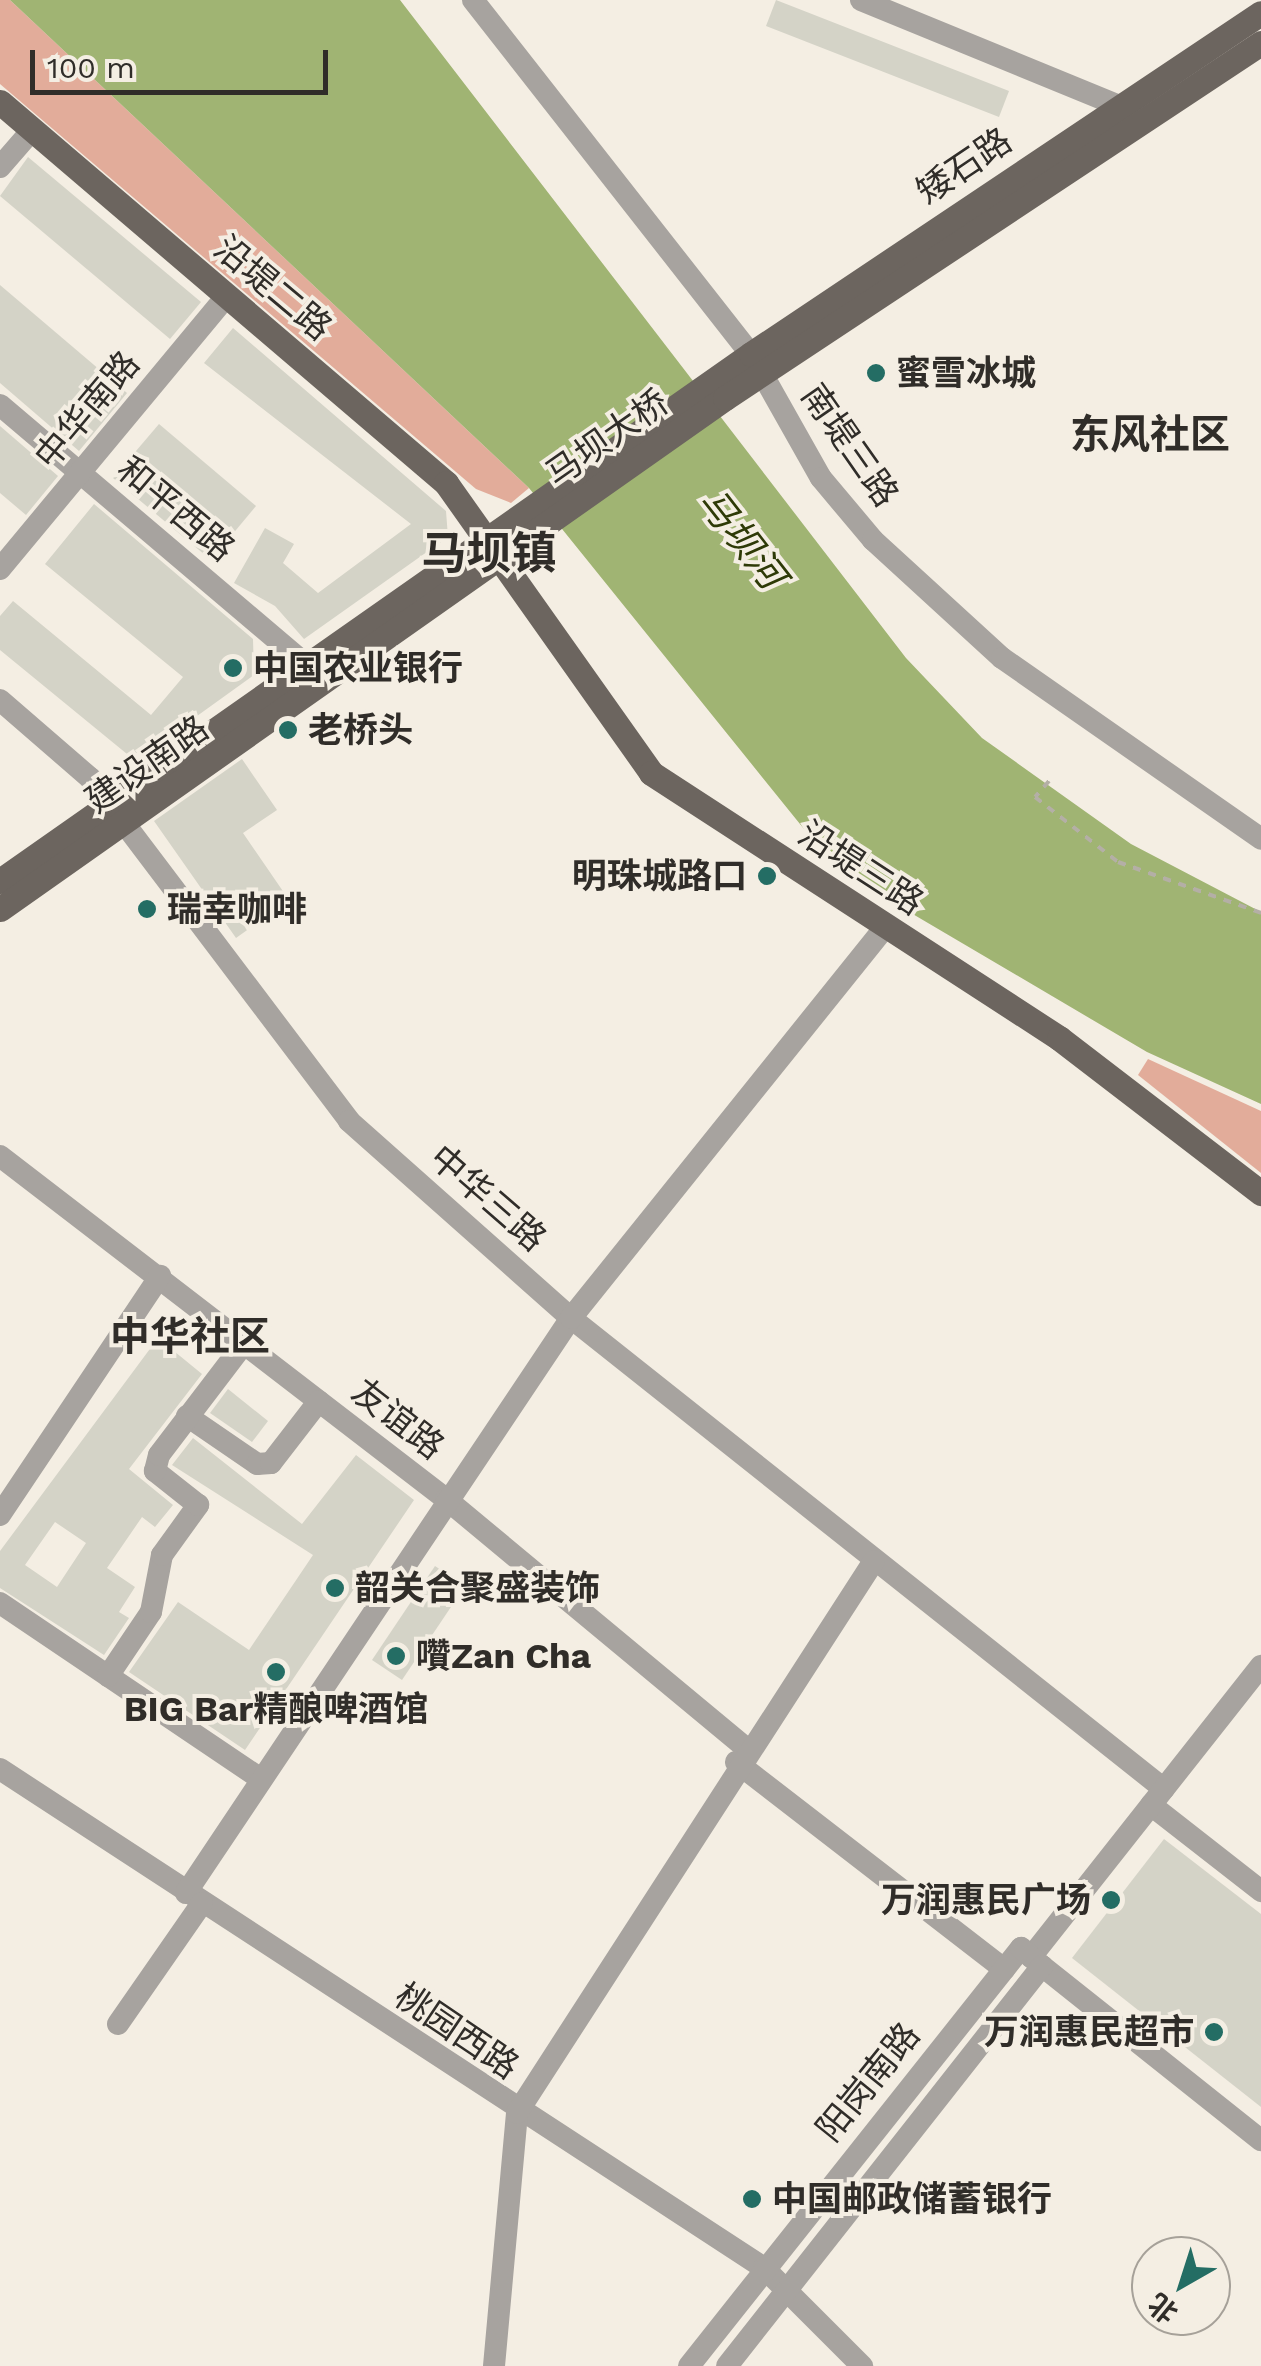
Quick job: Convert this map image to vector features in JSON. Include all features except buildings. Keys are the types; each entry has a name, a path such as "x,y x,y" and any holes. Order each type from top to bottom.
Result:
{"main road":[{"name":"矮石路","path":"718,390 1117,104 1261,13"},
{"name":"矮石路","path":"756,364 1261,42"},
{"name":"沿堤二路","path":"0,102 430,468 493,549"},
{"name":"马坝大桥","path":"523,528 718,390"},
{"name":"建设南路","path":"0,881 116,817 523,528"},
{"name":"建设南路","path":"0,909 308,666 493,549"},
{"name":"沿堤三路","path":"493,549 635,759 1059,1038 1261,1194"}],"street":[{"name":"南堤三路","path":"473,0 756,364 821,478 906,573 1002,658 1261,840"},
{"path":"861,0 1117,104"},
{"path":"0,168 32,129"},
{"name":"中华南路","path":"0,569 227,296"},
{"name":"和平西路","path":"0,405 308,666"},
{"name":"中华三路","path":"0,700 90,778 320,1094 571,1318 874,1561 1158,1797 1261,1891"},
{"path":"118,2024 261,1780 571,1318 886,926"},
{"name":"友谊路","path":"0,1156 446,1500 741,1755 1004,1969"},
{"path":"0,1515 160,1276"},
{"path":"108,1676 151,1612 162,1555 198,1505 155,1470 187,1416 245,1342"},
{"path":"187,1416 257,1464 270,1463 319,1402"},
{"path":"494,2366 517,2113 741,1755 874,1561"},
{"path":"0,1603 261,1780"},
{"name":"阳岗南路","path":"727,2366 1261,1666"},
{"name":"桃园西路","path":"0,1769 517,2113 764,2268 788,2286 862,2366"},
{"name":"阳岗南路","path":"689,2366 1021,1948 1037,1961"},
{"path":"1037,1961 1261,2140"}],"path":[{"path":"1049,781 1035,797 1118,862 1261,913"}],"shaded area":[{"path":"0,0 10,0 529,488 511,503 476,489 0,84"},
{"path":"1148,1059 1261,1111 1261,1173 1138,1075"}],"water":[{"name":"马坝河","path":"10,0 400,0 906,658 982,738 1131,844 1261,912 1261,1104 1147,1052 894,903 804,829 529,488"}],"place":[{"name":"蜜雪冰城","path":"876,373"},
{"name":"中国农业银行","path":"233,668"},
{"name":"老桥头","path":"288,730"},
{"name":"明珠城路口","path":"767,876"},
{"name":"瑞幸咖啡","path":"147,909"},
{"name":"韶关合聚盛装饰","path":"335,1588"},
{"name":"囋Zan Cha","path":"396,1656"},
{"name":"BIG Bar精酿啤酒馆","path":"276,1672"},
{"name":"万润惠民广场","path":"1111,1900"},
{"name":"万润惠民超市","path":"1214,2032"},
{"name":"中国邮政储蓄银行","path":"752,2199"}],"district":[{"name":"东风社区","path":"1150,435"},
{"name":"马坝镇","path":"489,554"},
{"name":"中华社区","path":"190,1337"}]}
